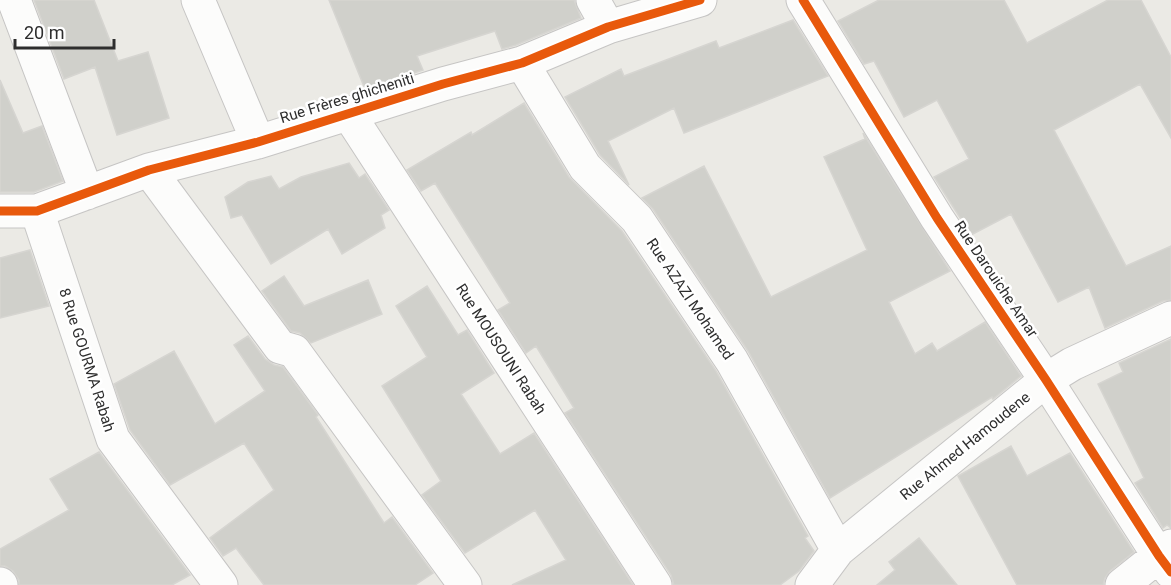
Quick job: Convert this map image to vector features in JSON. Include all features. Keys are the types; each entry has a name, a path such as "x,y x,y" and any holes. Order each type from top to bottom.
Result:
{"street":[{"path":"14,0 87,193"},
{"path":"198,0 258,142"},
{"name":"Rue Frères ghicheniti","path":"0,211 37,211 149,170 258,142 443,84 522,63 600,13 700,0"},
{"name":"Rue Darouiche Amar","path":"803,0 937,218 1167,558"},
{"name":"Rue AZAZI Mohamed","path":"522,63 585,167 637,219 732,362 838,550"},
{"name":"Rue MOUSOUNI Rabah","path":"348,113 655,585"},
{"path":"149,170 280,347 294,351 465,585"},
{"name":"8 Rue GOURMA Rabah","path":"37,211 113,439 221,585"},
{"name":"Rue Ahmed Hamoudene","path":"812,585 838,550 1046,380 1071,364 1171,318"},
{"path":"1122,585 1167,558"}],"building":[{"path":"34,0 94,0 118,61 148,52 169,118 117,135 95,67 64,79"},
{"path":"329,0 574,0 581,18 502,49 495,31 417,56 423,70 365,89"},
{"path":"879,0 1004,0 1027,43 1108,0 1141,0 1171,57 1171,138 1140,84 1054,130 1126,266 1171,246 1171,300 1163,301 1105,328 1089,287 1058,302 1011,214 971,235 934,177 969,159 937,100 904,117 874,61 864,64 838,21"},
{"path":"793,20 828,76 684,133 674,108 608,141 629,185 600,155 565,97 621,69 624,76 716,41 719,48"},
{"path":"0,80 23,133 42,126 63,181 34,192 0,192"},
{"path":"524,103 569,177 622,231 716,371 808,536 805,538 814,551 799,571 780,585 674,585 671,575 565,413 574,408 536,346 526,353 498,310 510,303 435,183 421,191 407,170 471,132 472,135"},
{"path":"863,133 950,271 889,302 915,354 932,343 937,351 985,322 1021,376 993,399 992,397 830,498 748,351 653,209 642,198 704,166 771,297 867,250 824,157 865,139"},
{"path":"349,163 359,178 365,174 389,210 381,215 385,228 342,254 328,229 271,264 242,215 231,218 225,197 248,182 271,176 279,189 301,177"},
{"path":"30,250 49,306 0,318 0,258"},
{"path":"284,276 304,306 368,280 382,314 311,343 300,333 291,331 262,291"},
{"path":"427,286 458,335 467,330 494,373 461,394 500,454 534,433 633,585 512,585 566,560 535,510 465,553 422,495 441,481 382,386 427,357 396,306"},
{"path":"248,336 265,359 274,365 283,367 318,415 316,417 384,523 392,517 433,573 415,585 264,585 236,548 223,556 210,538 274,490 244,443 170,485 130,430 114,384 174,351 215,424 265,391 234,345"},
{"path":"1171,339 1171,528 1167,525 1163,528 1135,483 1144,478 1098,384 1123,372 1119,363"},
{"path":"1011,446 1027,476 1070,453 1134,552 1110,571 1103,585 1017,585 958,476"},
{"path":"99,452 190,575 172,585 19,585 19,580 13,571 0,566 0,549 69,510 50,479"},
{"path":"919,538 957,585 877,585 895,570 889,562"}],"cycle path":[{"path":"0,211 37,211 149,170 258,142 443,84 522,63 608,27 700,0"},
{"path":"803,0 937,218 1171,572"}]}
